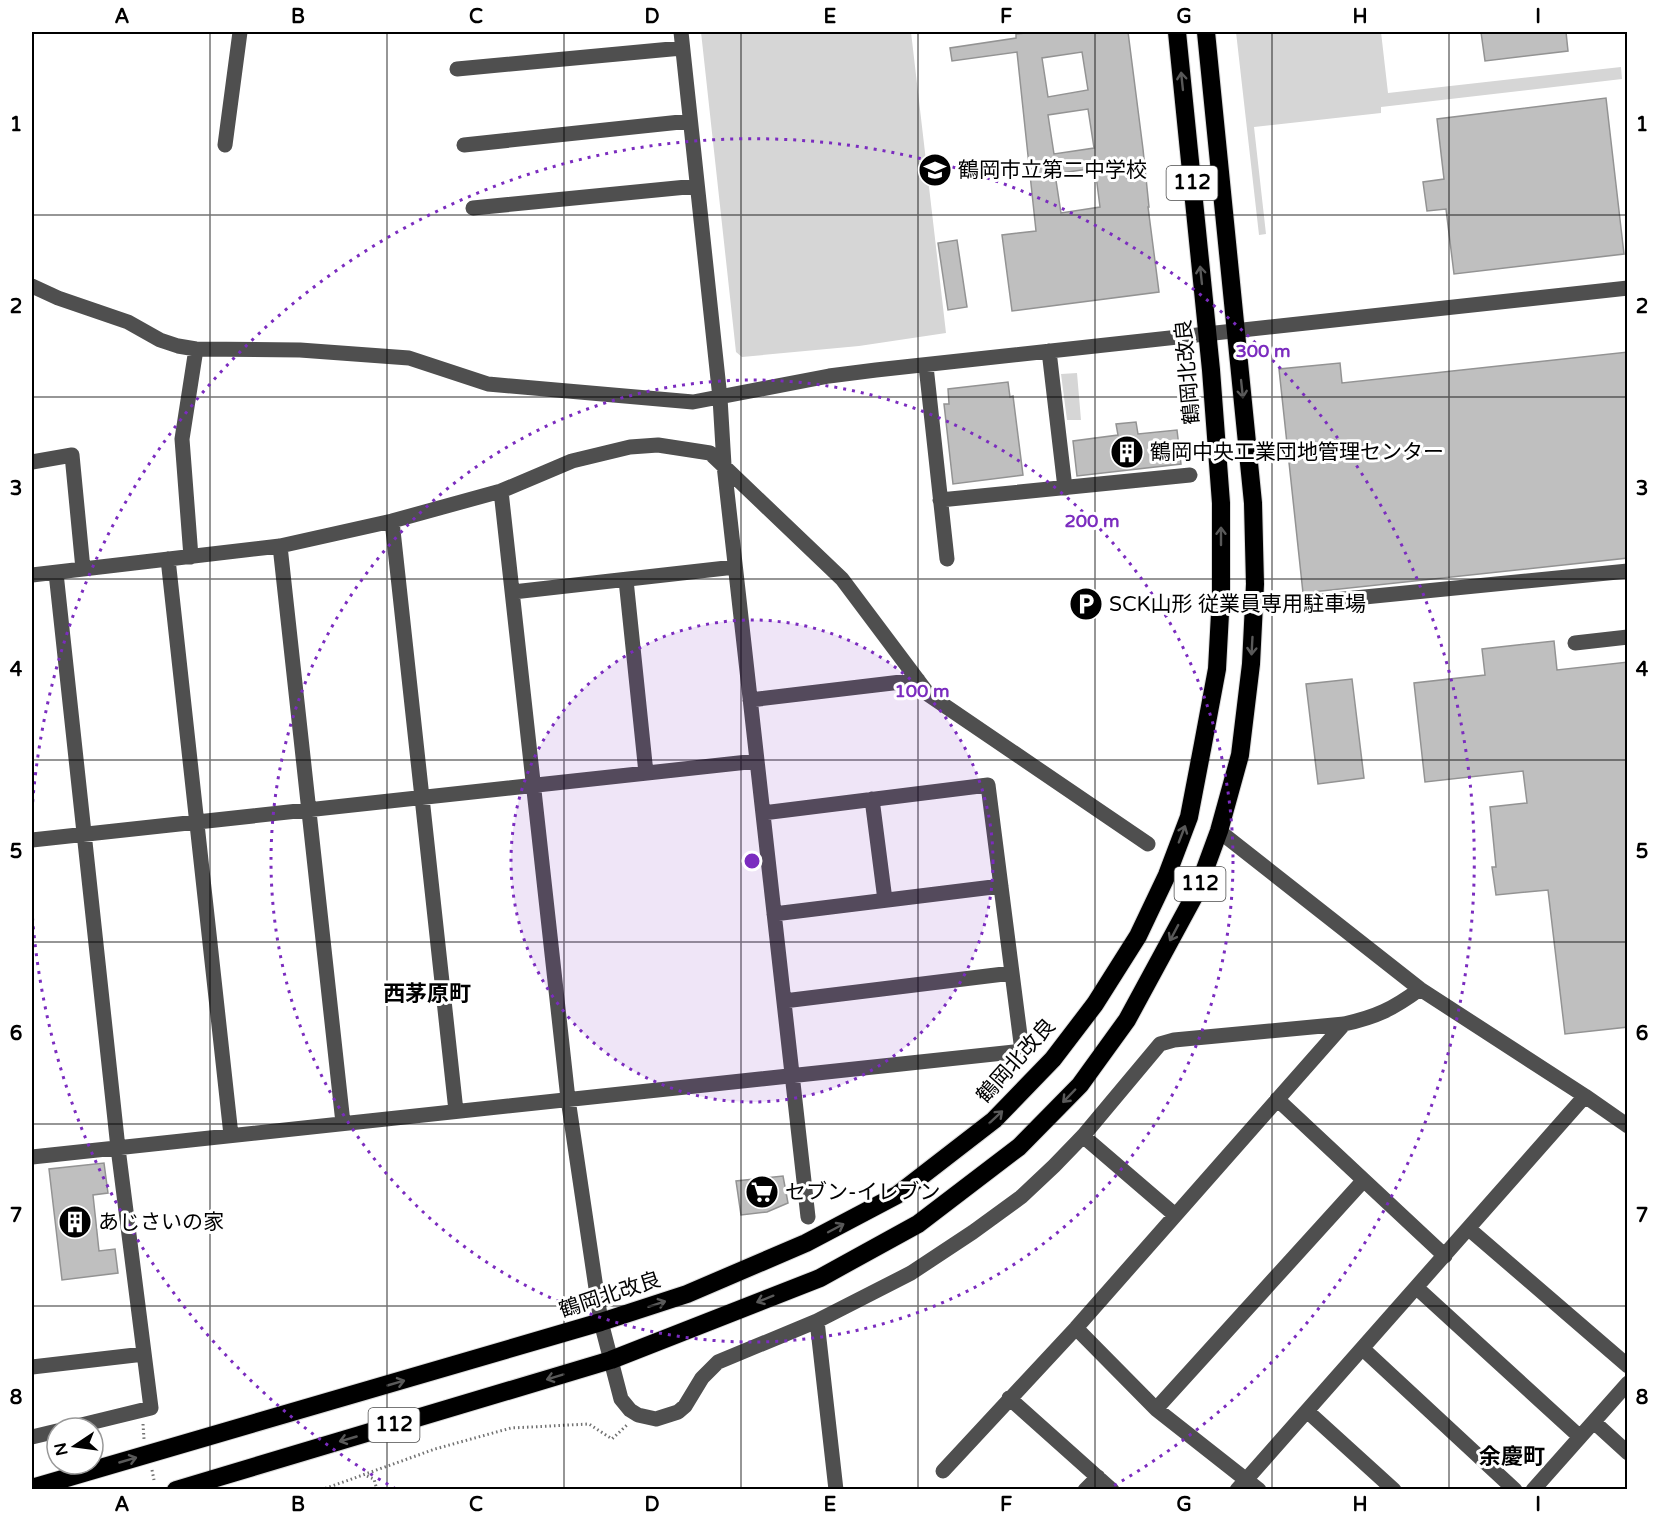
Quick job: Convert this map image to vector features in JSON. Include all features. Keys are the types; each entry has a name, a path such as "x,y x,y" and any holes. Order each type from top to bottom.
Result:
{"highway":[{"name":"鶴岡北改良","path":"32,1488 601,1322 687,1294 806,1244 897,1195 994,1120 1053,1059 1095,1004 1137,936 1167,875 1189,817 1217,669 1221,595 1221,503 1177,32"},
{"name":"112","path":"176,1490 611,1360 820,1278 918,1224 1019,1147 1080,1085 1127,1020 1197,891 1219,831 1240,755 1251,664 1255,584 1253,503 1206,32"}],"street":[{"path":"225,145 240,32"},
{"path":"681,32 720,398 724,465 808,1217"},
{"path":"457,69 682,48"},
{"path":"464,145 690,121"},
{"path":"473,208 697,186"},
{"path":"32,286 58,298 128,322 160,340 178,346 196,349 300,350 399,357 488,384 693,402 829,376 1628,288"},
{"path":"191,557 182,439 196,349"},
{"path":"1049,351 1065,488"},
{"path":"926,366 947,559"},
{"path":"32,575 280,546 392,521 501,491 572,461 630,447 658,445 710,453 843,579 929,695 1148,844"},
{"path":"32,462 72,455 83,569"},
{"path":"940,500 1190,475"},
{"path":"501,491 568,1099 601,1322 621,1399 630,1410 638,1415 656,1419 678,1412 685,1406 702,1378 718,1362 817,1321 911,1273 974,1232 1021,1197 1083,1136 1160,1044 1174,1040 1365,1020 1394,1008 1420,988"},
{"path":"392,521 456,1111"},
{"path":"280,546 343,1123"},
{"path":"168,559 231,1135"},
{"path":"513,592 735,567"},
{"path":"1304,603 1628,571"},
{"path":"56,573 86,834 118,1148 151,1408 105,1419"},
{"path":"626,580 646,774"},
{"path":"1575,643 1628,637"},
{"path":"750,700 918,680"},
{"path":"32,840 757,761"},
{"path":"32,1157 1022,1051 988,785 763,813"},
{"path":"872,800 885,900"},
{"path":"1219,831 1420,988 1628,1126"},
{"path":"774,914 1001,886"},
{"path":"784,1001 1012,973"},
{"path":"944,1471 1076,1328 1344,1024"},
{"path":"1242,1484 1585,1096"},
{"path":"1277,1099 1445,1256"},
{"path":"1083,1136 1175,1215"},
{"path":"1156,1409 1363,1181"},
{"path":"1469,1228 1628,1366"},
{"path":"1417,1288 1580,1437"},
{"path":"817,1321 836,1490"},
{"path":"1076,1328 1156,1409 1242,1484 1259,1490"},
{"path":"1363,1349 1515,1490"},
{"path":"32,1367 144,1354"},
{"path":"1533,1490 1628,1383"},
{"path":"1009,1398 1112,1490"},
{"path":"1307,1411 1394,1490"},
{"path":"1594,1422 1628,1453"},
{"path":"1085,1490 1098,1477"}],"path":[{"path":"321,1490 435,1449 511,1428 589,1424 612,1438 638,1415"},
{"path":"152,1470 154,1480"},
{"path":"365,1475 374,1479 377,1490"}],"shaded area":[{"path":"701,32 911,32 946,333 859,346 742,357 736,352"},
{"path":"1236,32 1381,32 1388,93 1621,67 1622,79 1381,107 1381,113 1254,127 1266,234 1259,235"},
{"path":"1077,373 1081,420 1067,420 1061,374"}],"building":[{"path":"1128,32 1159,292 1012,311 1002,235 1036,231 1017,52 952,61 950,48 1016,38 1016,34","holes":["1082,52 1088,90 1048,97 1042,58","1088,109 1094,148 1054,154 1048,115","1095,168 1100,207 1061,213 1055,174"]},
{"path":"1481,32 1566,32 1568,51 1485,61"},
{"path":"1606,98 1624,254 1454,274 1446,209 1427,211 1423,182 1444,179 1437,119"},
{"path":"957,240 967,307 948,310 938,243"},
{"path":"1628,352 1628,558 1303,593 1279,369 1340,363 1342,383"},
{"path":"1008,382 1010,397 1013,396 1023,475 953,484 944,404 949,404 948,389"},
{"name":"鶴岡中央工業団地管理センター","path":"1136,422 1138,434 1177,430 1181,464 1077,476 1073,441 1118,435 1116,424"},
{"path":"1554,641 1557,670 1628,662 1628,1027 1565,1034 1548,890 1496,895 1492,867 1496,867 1490,807 1527,803 1523,771 1425,782 1414,683 1485,675 1482,649"},
{"path":"1352,679 1364,778 1318,784 1306,684"},
{"name":"あじさいの家","path":"104,1163 108,1193 93,1195 99,1251 115,1249 118,1273 62,1280 49,1169"},
{"name":"セブン-イレブン","path":"783,1176 788,1203 767,1212 741,1215 736,1181"}],"place":[{"name":"鶴岡市立第二中学校","path":"935,170"},
{"name":"鶴岡中央工業団地管理センター","path":"1127,452"},
{"name":"SCK山形 従業員専用駐車場","path":"1086,604"},
{"name":"セブン-イレブン","path":"762,1192"},
{"name":"あじさいの家","path":"75,1222"}],"district":[{"name":"西茅原町","path":"427,994"},
{"name":"余慶町","path":"1512,1457"}]}
